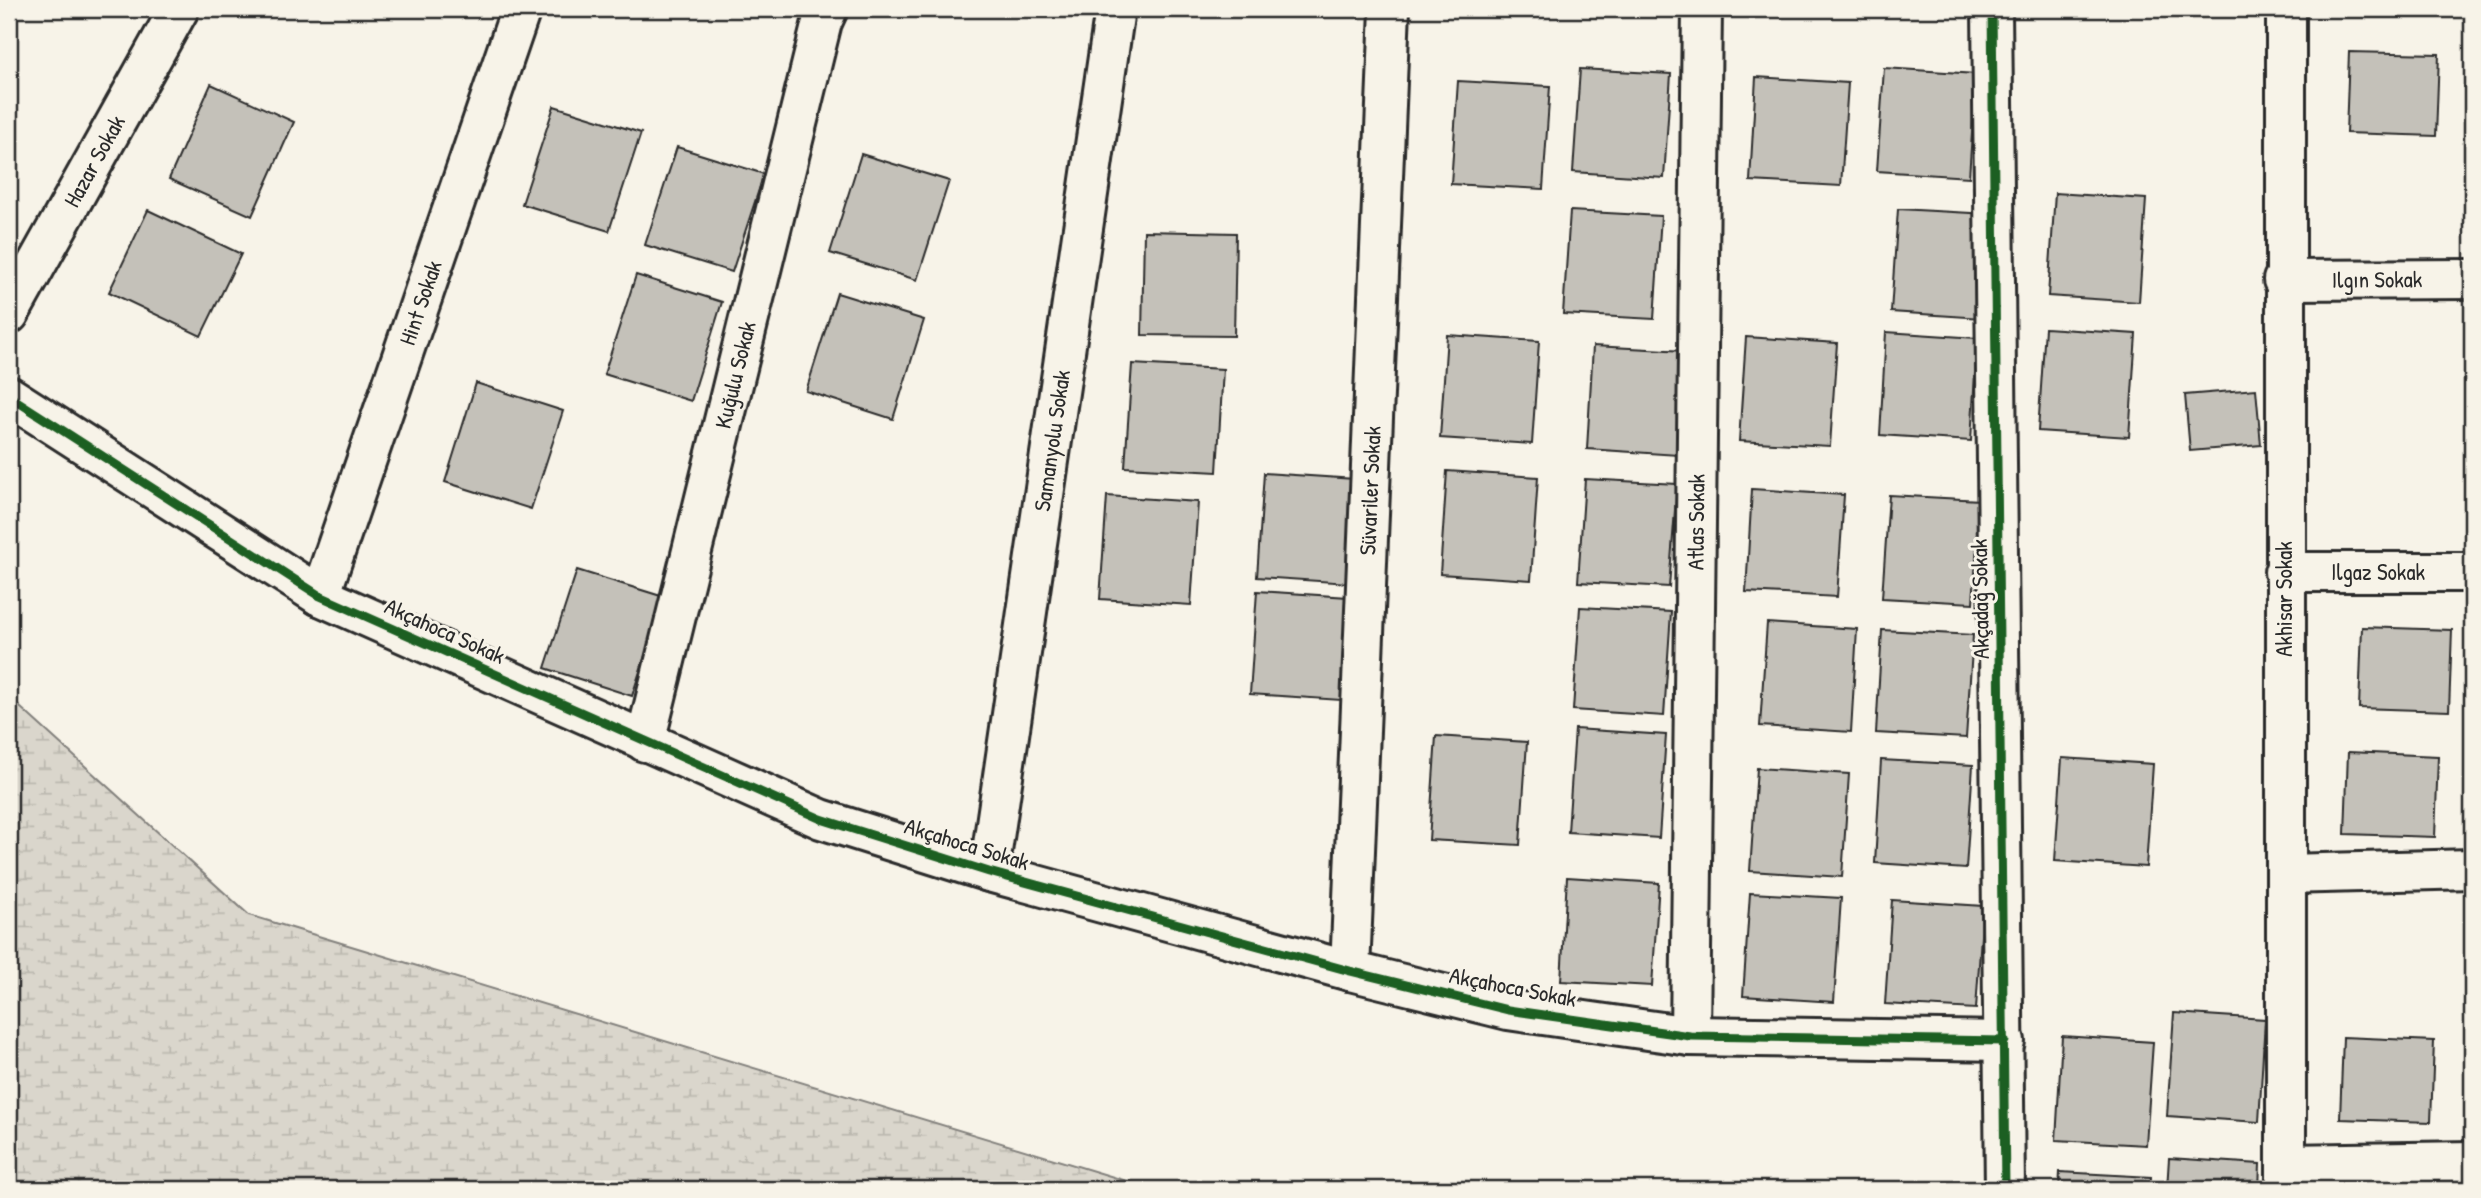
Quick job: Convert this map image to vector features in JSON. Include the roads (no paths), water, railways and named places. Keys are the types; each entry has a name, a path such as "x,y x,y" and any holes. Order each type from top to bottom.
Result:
{"street":[{"name":"Hazar Sokak","path":"9,314 179,9"},
{"name":"Hint Sokak","path":"320,596 521,9"},
{"name":"Kuğulu Sokak","path":"645,742 818,36 828,9"},
{"name":"Samanyolu Sokak","path":"989,872 1115,9"},
{"name":"Süvariler Sokak","path":"1350,971 1390,9"},
{"name":"Atlas Sokak","path":"1690,1036 1702,9"},
{"name":"Akçadağ Sokak","path":"1992,9 2005,1189"},
{"name":"Akhisar Sokak","path":"2286,9 2283,281 2286,1177"},
{"name":"Ilgın Sokak","path":"2283,281 2472,279"},
{"name":"Akçahoca Sokak","path":"9,396 320,596 821,819 989,872 1350,971 1508,1010 1690,1036 2005,1041"},
{"name":"Ilgaz Sokak","path":"2284,572 2472,572"},
{"path":"2286,874 2472,869"},
{"path":"2286,1177 2472,1161"}]}
